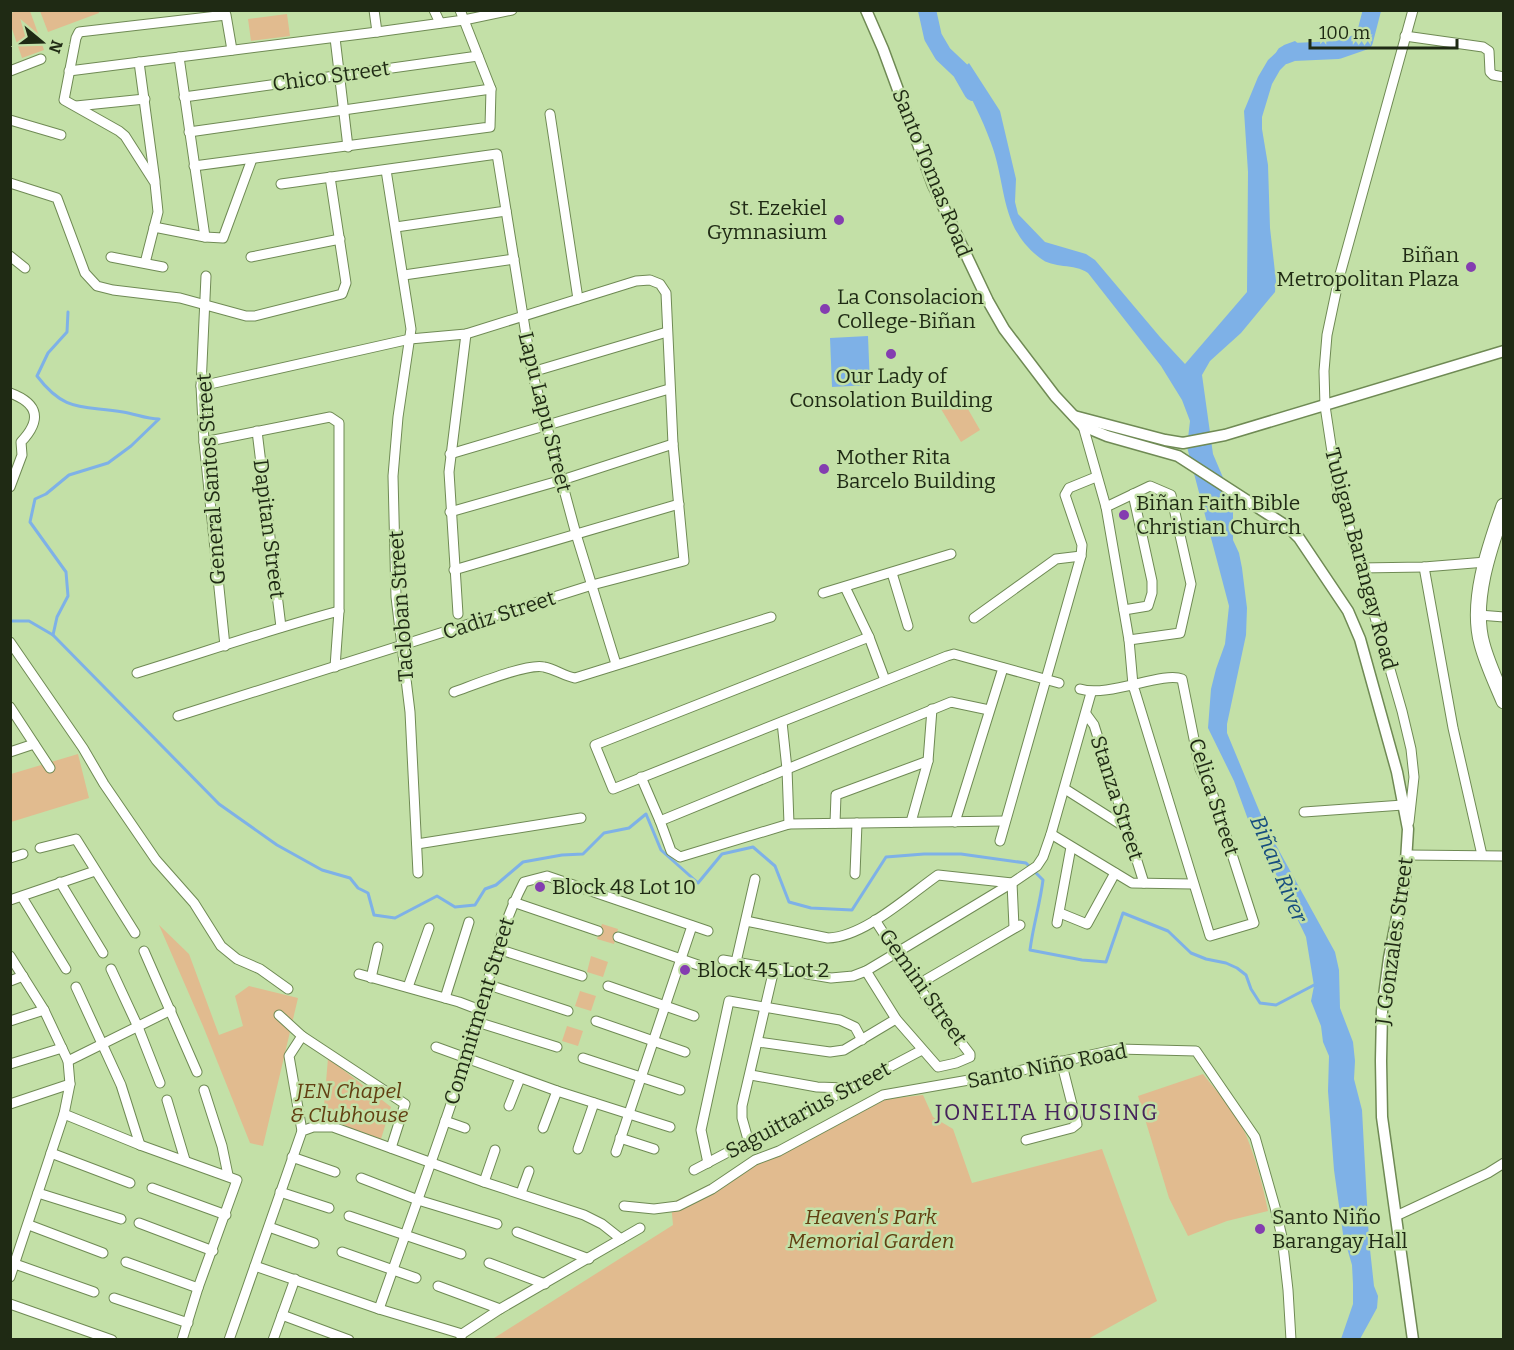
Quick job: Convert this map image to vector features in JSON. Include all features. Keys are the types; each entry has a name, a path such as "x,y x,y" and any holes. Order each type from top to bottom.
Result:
{"highway":[{"path":"1503,506 1486,562 1479,600 1481,642 1503,700"}],"street":[{"path":"374,10 377,32"},
{"path":"434,10 440,23"},
{"path":"194,166 490,127 491,89 460,10"},
{"path":"69,71 335,38 464,20 512,10"},
{"name":"Santo Tomas Road","path":"866,10 933,185 996,318 1055,396 1083,426"},
{"name":"Tubigan Barangay Road","path":"1408,829 1414,777 1411,749 1337,485 1325,406 1324,372 1330,316 1353,224 1413,10"},
{"path":"155,183 124,136 64,100 79,32 226,15 232,50"},
{"path":"1405,36 1483,47 1489,51 1490,72 1503,77"},
{"path":"335,38 348,147"},
{"name":"Chico Street","path":"184,97 478,56"},
{"path":"179,57 205,237"},
{"path":"10,71 41,59"},
{"path":"139,62 158,212 145,263"},
{"path":"189,132 491,89"},
{"path":"76,106 145,99"},
{"path":"550,114 578,300"},
{"path":"10,120 62,135"},
{"name":"Lapu Lapu Street","path":"386,170 497,154 532,372 576,534 616,664"},
{"path":"154,226 205,237 224,238 252,159"},
{"path":"281,184 386,170"},
{"name":"Tacloban Street","path":"386,170 411,329 398,417 393,476 396,597 411,712 418,873"},
{"path":"10,183 57,198 85,273 98,286 180,298 246,316 255,316 342,294 346,283 330,177"},
{"path":"396,227 506,211"},
{"path":"251,256 340,239"},
{"path":"10,256 25,268"},
{"path":"111,257 163,267"},
{"path":"404,275 514,259"},
{"name":"General Santos Street","path":"206,276 201,386 204,442 225,646"},
{"path":"201,386 410,339 466,334 628,283 650,280 660,284 666,293 669,389 679,504 454,570"},
{"path":"532,372 667,332"},
{"path":"458,614 450,512 450,454 466,334"},
{"path":"1074,416 1183,443 1225,435 1503,351"},
{"path":"450,454 669,389"},
{"path":"10,393 21,397 34,411 36,420 30,431 16,442 22,455 10,487"},
{"path":"204,442 330,417 339,423 339,611 335,667"},
{"path":"1051,834 1132,883 1192,884 1133,685 1129,640 1106,507 1083,426"},
{"name":"J. Gonzales Street","path":"1083,426 1107,436 1178,456 1288,527 1299,538 1348,611 1363,650 1397,772 1408,829 1405,877 1389,958 1382,1011 1382,1117 1413,1340"},
{"name":"Dapitan Street","path":"257,431 281,627"},
{"path":"450,512 562,480 673,444"},
{"path":"1000,841 1081,556 1082,545 1065,495 1069,488 1096,477"},
{"path":"1106,507 1150,486 1171,495 1191,584 1180,633 1129,640"},
{"path":"1124,610 1148,606 1152,593 1152,581 1133,494"},
{"name":"Cadiz Street","path":"178,716 592,585 684,561 679,504"},
{"path":"823,593 951,555"},
{"path":"974,618 1056,560 1081,556"},
{"path":"1360,568 1424,567 1486,562"},
{"path":"1424,567 1453,728 1482,855"},
{"path":"892,573 908,626"},
{"path":"845,587 869,637 885,680"},
{"path":"137,673 339,611"},
{"path":"1479,615 1503,616"},
{"path":"454,692 528,667 543,666 575,678 771,616"},
{"path":"869,637 595,745 613,789 954,654 1059,683"},
{"path":"10,642 156,860 194,903 221,946 237,959 260,969 288,990"},
{"path":"955,822 1003,668"},
{"name":"Celica Street","path":"1091,693 1174,678 1180,678 1183,682 1200,769 1212,792 1254,923 1209,936 1192,884"},
{"path":"723,960 831,978 853,976 866,971 1037,866 1043,858 1051,834 1086,714 1091,693 1080,689"},
{"path":"660,821 951,702 989,711"},
{"path":"10,706 50,768"},
{"path":"911,822 928,761 932,709"},
{"name":"Stanza Street","path":"1086,714 1094,725 1144,883"},
{"path":"782,722 789,824"},
{"path":"10,752 34,744"},
{"path":"835,823 836,795 928,761"},
{"path":"641,777 671,851 680,856 789,824 1005,821"},
{"path":"1065,789 1128,829"},
{"path":"1304,812 1403,805"},
{"path":"417,844 581,818"},
{"path":"855,874 857,823"},
{"path":"40,848 76,840 135,933"},
{"path":"1057,923 1071,847"},
{"path":"10,858 23,854"},
{"path":"1407,855 1503,856"},
{"path":"10,900 95,871"},
{"path":"1060,913 1087,924 1115,873"},
{"path":"746,921 828,939 849,935 875,920 938,875 1012,883"},
{"name":"Commitment Street","path":"379,1309 466,1059 486,984 513,902 524,882 547,876 708,931"},
{"path":"736,962 755,879"},
{"path":"60,882 103,953"},
{"path":"917,985 1017,926 1012,883"},
{"path":"22,897 66,969"},
{"path":"513,902 598,931"},
{"name":"Gemini Street","path":"875,920 917,985 970,1054 968,1059 938,1067 922,1050"},
{"path":"445,998 470,922"},
{"path":"616,1152 692,926"},
{"path":"408,987 429,928"},
{"path":"618,937 698,965"},
{"path":"371,978 378,947"},
{"path":"498,949 582,976"},
{"path":"144,951 197,1072"},
{"path":"10,956 44,1010 62,1048 68,1061 70,1084 64,1114 29,1225 15,1248 15,1264 10,1277"},
{"path":"111,969 138,1027 160,1083"},
{"path":"749,1143 742,1118 742,1106 774,969"},
{"path":"866,971 896,1019 922,1050"},
{"path":"359,974 480,1010"},
{"path":"10,981 23,976"},
{"path":"486,984 568,1011"},
{"path":"608,986 694,1016"},
{"path":"76,987 121,1085 140,1145"},
{"path":"708,1163 701,1130 729,1001 840,1020 855,1027 862,1040"},
{"path":"10,1021 44,1010"},
{"path":"68,1061 171,1010"},
{"path":"279,1015 302,1036 405,1104 391,1148"},
{"path":"758,1042 830,1052 844,1050 896,1019"},
{"path":"596,1020 685,1052"},
{"path":"477,1022 557,1047"},
{"path":"229,1340 302,1131 289,1056 302,1036"},
{"path":"436,1047 557,1091 670,1127"},
{"path":"10,1064 62,1048"},
{"name":"Santo Niño Road","path":"624,1206 654,1209 678,1206 712,1189 755,1160 779,1152 883,1095 1010,1073 1118,1049 1196,1051 1255,1137 1282,1237 1291,1340"},
{"name":"Saguittarius Street","path":"694,1170 922,1050"},
{"path":"583,1058 680,1090"},
{"path":"1026,1140 1072,1128 1077,1124 1061,1061"},
{"path":"751,1075 817,1087 846,1088"},
{"path":"509,1106 520,1078"},
{"path":"10,1104 70,1084"},
{"path":"204,1090 222,1146 228,1175"},
{"path":"543,1128 557,1091"},
{"path":"166,1100 185,1160"},
{"path":"578,1149 594,1103"},
{"path":"64,1114 140,1145 237,1180 182,1340"},
{"path":"445,1121 465,1128"},
{"path":"302,1131 313,1126 333,1127 484,1182 584,1215 602,1224 621,1239"},
{"path":"621,1137 654,1149"},
{"path":"484,1182 495,1150"},
{"path":"51,1153 130,1183"},
{"path":"292,1157 335,1172"},
{"path":"1396,1216 1488,1173 1503,1163"},
{"path":"521,1193 529,1171"},
{"path":"361,1178 418,1200 497,1224"},
{"path":"152,1188 226,1215"},
{"path":"280,1192 329,1208"},
{"path":"38,1193 121,1219"},
{"path":"584,1215 588,1204"},
{"path":"350,1216 461,1254"},
{"path":"139,1223 213,1251"},
{"path":"29,1225 103,1253"},
{"path":"269,1227 314,1243"},
{"path":"255,1266 461,1337 500,1309 640,1228"},
{"path":"517,1232 589,1259"},
{"path":"342,1252 416,1278"},
{"path":"126,1262 198,1288"},
{"path":"489,1263 544,1284"},
{"path":"15,1264 94,1292"},
{"path":"273,1340 295,1280"},
{"path":"438,1286 500,1309"},
{"path":"114,1298 188,1323"},
{"path":"10,1305 112,1340"},
{"path":"282,1316 349,1340"}],"green space":[{"path":"98,10 99,13 48,32 40,11"},
{"path":"30,11 44,50 22,58 11,26 11,13"},
{"path":"287,14 290,36 251,41 248,19"},
{"path":"961,397 980,430 961,442 941,409"},
{"path":"78,754 89,798 11,822 11,774"},
{"path":"602,924 618,929 614,944 597,939"},
{"path":"159,925 189,954 219,1035 243,1026 235,996 249,986 298,998 263,1146 250,1143"},
{"path":"591,956 608,962 603,977 587,972"},
{"path":"580,991 596,996 591,1011 575,1006"},
{"path":"567,1026 583,1031 578,1046 562,1041"},
{"name":"JEN Chapel & Clubhouse","path":"328,1058 391,1107 381,1139 323,1118"},
{"path":"1203,1074 1227,1103 1242,1127 1256,1163 1268,1211 1227,1221 1188,1236 1169,1198 1138,1096"},
{"name":"Heaven's Park Memorial Garden","path":"923,1095 933,1117 953,1129 972,1183 1102,1149 1157,1301 1088,1339 491,1340 673,1225 671,1203 887,1099"}],"water":[{"name":"Biñan River","path":"1295,41 1307,51 1292,58 1280,70 1272,84 1262,117 1268,165 1275,292 1241,333 1210,361 1202,375 1213,454 1233,501 1233,540 1239,553 1247,608 1246,635 1227,733 1266,827 1335,952 1339,970 1340,1008 1353,1042 1354,1079 1362,1110 1369,1240 1374,1286 1378,1296 1377,1308 1360,1339 1341,1339 1353,1304 1352,1265 1343,1234 1334,1170 1328,1091 1329,1056 1311,1001 1314,986 1306,937 1250,825 1234,781 1208,728 1211,689 1225,644 1229,606 1187,447 1190,421 1182,400 1161,366 1088,273 1045,261 1027,246 1017,233 1006,205 991,143 958,73 969,63 1000,111 1016,179 1015,202 1018,214 1045,242 1086,254 1095,260 1185,364 1247,292 1248,172 1244,111 1258,77 1268,60 1284,45"},
{"path":"868,336 870,385 832,387 830,338"}],"waterway":[{"path":"927,10 933,37 943,54 961,71 973,92"},
{"path":"1285,55 1293,52 1338,50 1364,41 1372,10"},
{"path":"53,635 57,617 68,596 66,572 30,522 35,499 46,494 69,475 108,463 131,446 159,419 75,405 56,396 47,388 37,376 48,353 67,332 68,312"},
{"path":"10,621 29,621 53,635 219,804 277,845 322,870 350,878 358,888 368,893 374,915 395,918 437,896 455,907 475,905 485,889 496,885 523,862 583,854 604,833 629,828 646,814 661,850 698,883 722,854 753,847 775,866 789,902 811,908 852,910 886,857 961,854 1026,863 1043,880 1030,950 1106,962 1123,913 1168,931 1191,953 1237,968 1246,975 1260,1003 1276,1005 1316,984"}],"place":[{"name":"St. Ezekiel Gymnasium","path":"839,220"},
{"name":"Biñan Metropolitan Plaza","path":"1471,267"},
{"name":"La Consolacion College-Biñan","path":"825,309"},
{"name":"Our Lady of Consolation Building","path":"891,354"},
{"name":"Mother Rita Barcelo Building","path":"824,469"},
{"name":"Biñan Faith Bible Christian Church","path":"1124,515"},
{"name":"Block 48 Lot 10","path":"540,887"},
{"name":"Block 45 Lot 2","path":"685,970"},
{"name":"Santo Niño Barangay Hall","path":"1260,1229"}],"district":[{"name":"JONELTA HOUSING","path":"1047,1112"}]}
